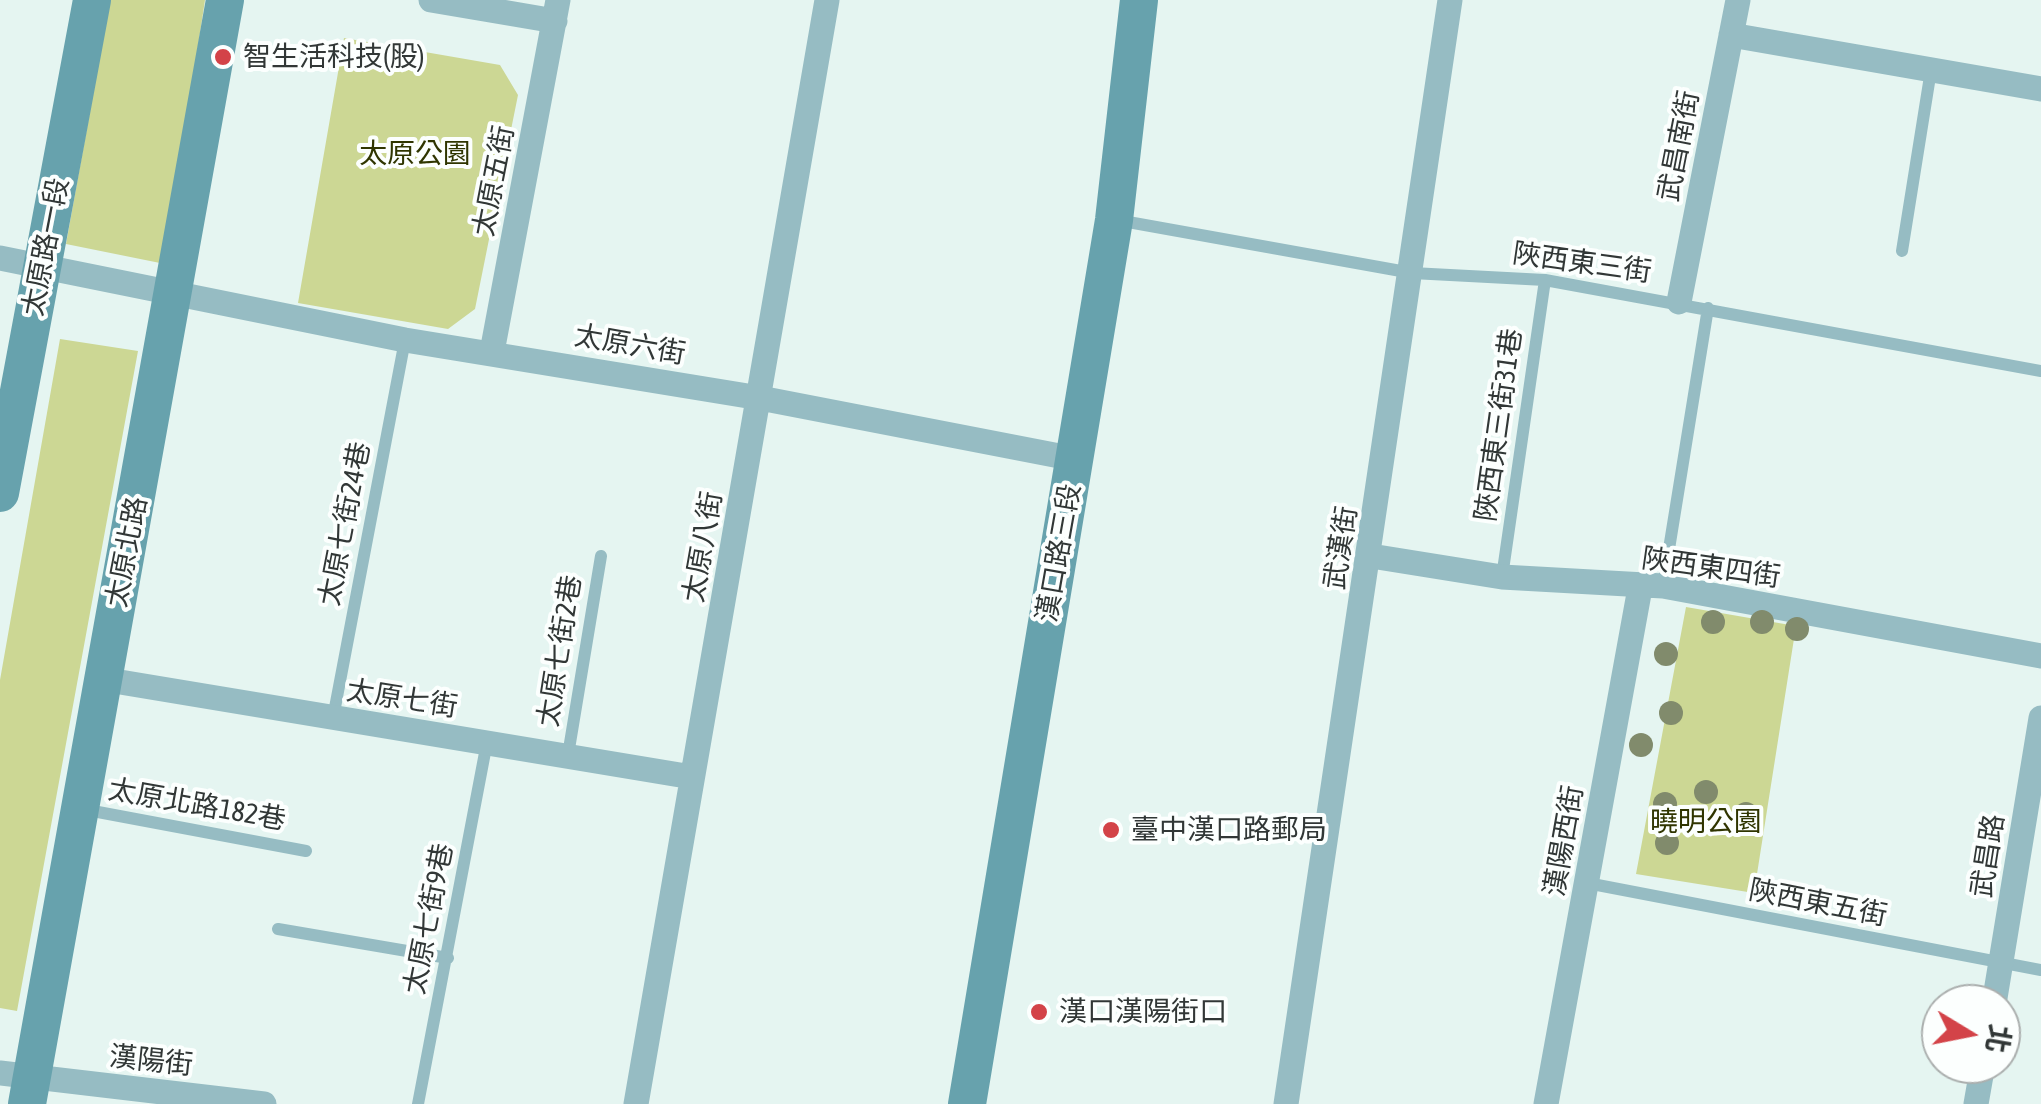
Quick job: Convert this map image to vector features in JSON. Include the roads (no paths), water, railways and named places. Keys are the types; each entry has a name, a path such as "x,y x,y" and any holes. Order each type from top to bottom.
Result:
{"street":[{"name":"太原路一段","path":"0,493 92,0"},
{"name":"太原北路","path":"20,1085 79,809 225,0"},
{"name":"太原五街","path":"431,0 556,10 492,352"},
{"name":"太原八街","path":"636,1104 827,0"},
{"name":"漢口路三段","path":"967,1104 1114,220 1139,0"},
{"name":"武漢街","path":"1286,1104 1450,0"},
{"name":"武昌南街","path":"1679,302 1738,0"},
{"path":"1731,35 2041,89"},
{"name":"太原六街","path":"0,258 405,340 760,398 1075,459"},
{"name":"陜西東四街","path":"1370,556 1502,577 1651,587 2041,656"},
{"name":"漢陽西街","path":"1546,1104 1587,883 1651,587"},
{"name":"太原七街","path":"102,679 692,777"},
{"name":"武昌路","path":"1998,984 2041,718"},
{"name":"漢陽街","path":"20,1085 264,1104"}],"lane":[{"path":"1902,250 1931,70"},
{"name":"陜西東三街","path":"1114,220 1412,273 1545,280 2041,371"},
{"name":"陜西東三街31巷","path":"1502,577 1545,280"},
{"path":"1651,587 1708,308"},
{"name":"太原七街24巷","path":"334,718 405,340"},
{"name":"太原七街2巷","path":"568,755 601,556"},
{"name":"太原七街9巷","path":"418,1104 487,742"},
{"name":"太原北路182巷","path":"79,809 306,851"},
{"name":"陝西東五街","path":"1587,883 2041,970"},
{"path":"278,929 448,958"}],"place":[{"name":"智生活科技(股)","path":"223,57"},
{"name":"臺中漢口路郵局","path":"1111,830"},
{"name":"漢口漢陽街口","path":"1039,1012"}],"park label":[{"name":"太原公園","path":"415,154"},
{"name":"曉明公園","path":"1706,822"}]}
